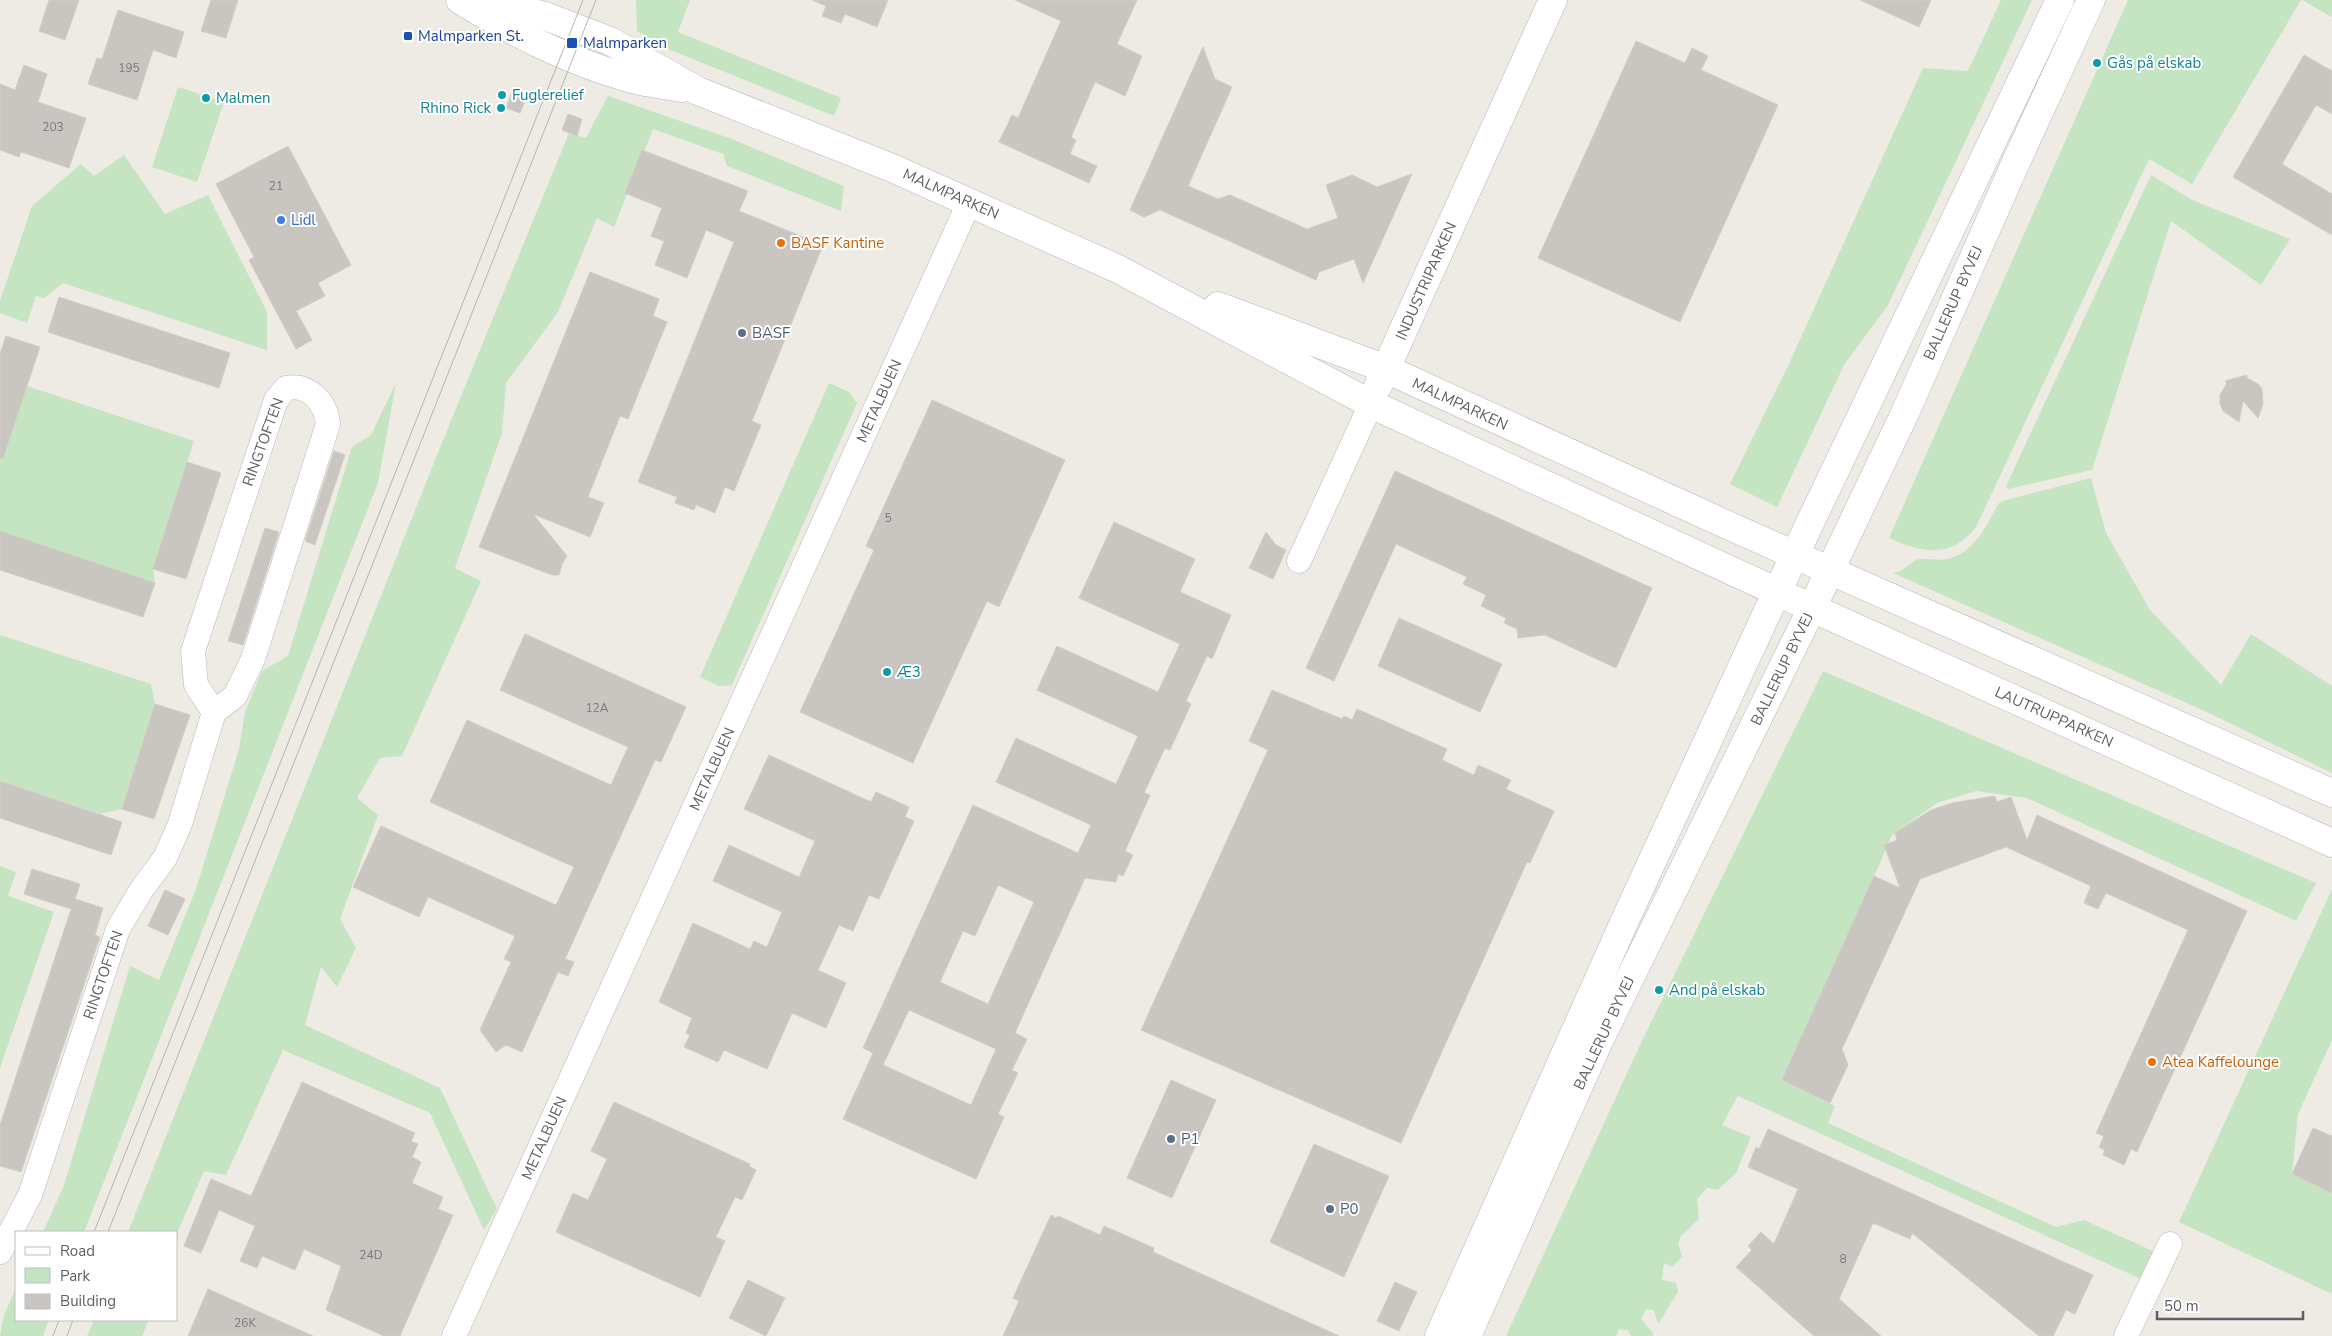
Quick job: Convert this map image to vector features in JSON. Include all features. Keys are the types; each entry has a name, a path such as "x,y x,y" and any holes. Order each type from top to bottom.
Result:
{"street":[{"name":"MALMPARKEN","path":"460,0 534,42 600,69 631,79 698,91"},
{"name":"MALMPARKEN","path":"484,0 545,16 610,41 698,91 892,168 1118,269 1386,369 1796,555"},
{"name":"INDUSTRIPARKEN","path":"1299,561 1553,0"},
{"name":"BALLERUP BYVEJ","path":"1439,1336 1626,918 1777,592 2060,0"},
{"name":"BALLERUP BYVEJ","path":"1467,1336 1598,1044 1812,608 1904,413 2016,162 2091,0"},
{"name":"METALBUEN","path":"454,1336 969,203"},
{"name":"MALMPARKEN","path":"1118,269 1371,404 1777,592"},
{"name":"RINGTOFTEN","path":"1,1248 30,1195 118,929 142,889 165,858 176,832 214,712 235,696 253,659 325,439 328,424 327,412 323,403 300,388 286,388 276,400 193,651 196,685 214,712"},
{"path":"1796,555 2332,793"},
{"name":"LAUTRUPPARKEN","path":"1777,592 2332,843"},
{"path":"2126,1336 2170,1244"}],"green space":[{"path":"636,0 690,0 678,32 841,98 834,116 668,49 637,31"},
{"path":"2001,0 2032,0 1888,305 1844,365 1777,507 1730,484 1788,366 1923,68 1968,71"},
{"path":"2128,0 2301,0 2192,184 2149,159 1976,527 1956,544 1936,550 1924,550 1889,538"},
{"path":"2302,0 2332,0 2332,17"},
{"path":"178,87 224,102 197,182 152,167"},
{"path":"608,96 732,139 844,186 841,211 727,166 723,154 653,129 614,227 597,218 558,312 506,383 502,433 455,568 481,581 402,756 380,758 357,798 378,815 340,919 356,948 337,987 321,967 305,1025 440,1088 497,1209 484,1230 430,1113 283,1050 226,1175 204,1171 178,1231 128,1231 439,450 569,133 586,138"},
{"path":"124,155 165,214 208,195 267,312 267,350 63,283 44,298 36,296 27,323 0,313 0,301 32,206 81,164 94,176"},
{"path":"2151,175 2192,200 2290,239 2261,285 2171,221 2092,470 2008,489 2006,486"},
{"path":"396,383 378,483 84,1231 43,1231 64,1185 130,966 159,980 196,889 239,749 245,712 262,671 288,656 352,447 371,435"},
{"path":"829,383 849,392 857,403 732,685 719,686 700,677"},
{"path":"27,386 194,441 153,569 155,583 0,531 0,451 5,452"},
{"path":"2091,478 2106,533 2150,610 2221,685 2251,634 2332,686 2332,773 2207,712 1893,573 1901,571 1917,560 1947,559 1965,551 1978,538 1998,504 2002,501"},
{"path":"0,635 151,684 155,704 122,809 100,814 0,781"},
{"path":"1823,671 2316,883 2296,921 2027,798 1976,791 1937,803 1892,835 1785,1082 1835,1106 1828,1123 2056,1227 2084,1220 2153,1251 2156,1259 2141,1279 1738,1096 1722,1125 1751,1137 1736,1173 1718,1190 1707,1188 1697,1199 1699,1219 1681,1236 1678,1243 1682,1257 1672,1267 1664,1263 1662,1280 1676,1283 1678,1292 1658,1324 1654,1310 1646,1309 1641,1319 1654,1334 1652,1336 1631,1336 1628,1330 1619,1329 1616,1336 1506,1336 1640,1045"},
{"path":"0,866 16,872 8,896 54,912 0,1068"},
{"path":"2332,889 2332,1040 2298,1114 2292,1174 2332,1193 2332,1294 2179,1222"},
{"path":"15,1291 15,1321 49,1321 43,1336 0,1336 4,1315"},
{"path":"94,1321 149,1321 142,1336 87,1336"}],"building":[{"path":"49,0 79,0 65,40 39,31"},
{"path":"211,0 238,0 226,38 201,31"},
{"path":"812,0 888,0 877,27 845,14 841,23 822,16 826,6"},
{"path":"1015,0 1137,0 1117,44 1142,56 1125,96 1095,82 1071,137 1076,140 1070,154 1097,166 1089,183 999,142 1012,115 1018,118 1061,21"},
{"path":"1860,0 1931,0 1919,27"},
{"path":"118,10 184,32 176,58 153,50 137,100 88,84 97,58 102,59"},
{"path":"1636,41 1685,63 1692,48 1708,56 1701,70 1778,105 1680,322 1538,258"},
{"path":"1203,47 1215,79 1232,87 1188,186 1218,199 1230,195 1307,229 1338,218 1326,185 1352,175 1377,187 1412,174 1363,283 1354,259 1319,272 1316,280 1160,210 1144,217 1130,210"},
{"path":"2304,55 2332,71 2332,114 2316,105 2282,164 2332,194 2332,235 2233,177"},
{"path":"24,65 47,74 38,102 86,118 69,168 21,152 19,157 0,150 0,84 15,90"},
{"path":"512,92 526,98 520,113 506,108"},
{"path":"568,114 582,119 577,136 562,130"},
{"name":"Lidl","path":"288,146 351,265 318,283 325,296 296,311 312,340 296,349 249,260 254,257 216,184"},
{"name":"BASF","path":"642,150 748,191 739,211 823,245 752,421 761,425 734,491 725,487 715,513 696,505 694,510 675,503 677,497 638,482 734,242 706,230 687,278 655,265 664,241 651,236 662,208 625,193"},
{"path":"590,272 659,299 653,316 667,322 628,419 620,416 588,497 604,503 590,537 533,514 567,556 562,564 559,575 552,575 479,547"},
{"path":"59,297 230,353 219,388 48,332"},
{"path":"6,336 40,347 3,458 0,458 0,354"},
{"path":"2247,375 2247,378 2258,384 2262,389 2263,404 2258,418 2243,401 2239,422 2223,411 2220,404 2220,395 2227,383 2225,381"},
{"path":"932,400 1065,460 999,607 987,601 913,763 800,712 874,550 866,546"},
{"path":"334,451 345,455 315,545 305,541"},
{"path":"187,462 221,473 186,579 153,569"},
{"path":"1395,471 1652,588 1616,668 1545,635 1518,638 1517,629 1504,623 1506,618 1481,606 1486,595 1463,584 1467,577 1396,544 1334,681 1306,668"},
{"path":"1114,522 1195,559 1180,592 1231,615 1212,659 1207,656 1186,701 1191,704 1170,750 1165,748 1144,793 1150,795 1125,851 1133,855 1123,876 1118,874 1116,882 1085,878 1015,1033 1027,1039 1012,1070 1018,1073 998,1114 1004,1117 976,1179 843,1119 873,1053 863,1048 973,805 1078,853 1091,825 996,782 1016,738 1116,784 1138,736 1037,690 1057,646 1158,692 1180,644 1079,598","holes":["998,885 1034,902 988,1004 940,982 963,931 975,936","909,1010 996,1049 971,1105 883,1065"]},
{"path":"265,528 279,532 243,645 228,641"},
{"path":"0,531 155,583 143,617 0,570"},
{"path":"1266,532 1276,545 1286,550 1273,579 1249,568"},
{"path":"1399,618 1502,664 1480,712 1378,666"},
{"path":"525,634 686,707 661,762 655,760 565,959 574,962 568,976 558,972 522,1052 506,1045 496,1052 480,1030 511,962 504,959 515,936 428,897 419,917 353,887 381,826 556,905 574,867 430,802 467,720 611,785 628,747 500,690"},
{"path":"1272,690 1342,719 1344,716 1352,720 1357,709 1447,749 1442,760 1474,775 1478,765 1511,780 1506,789 1554,811 1530,863 1527,862 1401,1143 1141,1030 1268,750 1249,741"},
{"path":"155,704 190,715 154,819 122,809"},
{"path":"769,755 871,802 876,792 909,807 905,817 914,821 879,899 869,895 853,931 839,925 818,970 846,983 826,1028 792,1013 767,1069 724,1050 718,1062 684,1047 690,1035 686,1033 692,1018 659,1002 693,923 750,949 754,941 767,947 782,912 713,881 729,845 799,877 815,841 744,809"},
{"path":"0,781 122,822 111,855 0,818"},
{"path":"1995,796 1997,802 2011,797 2027,840 2037,815 2247,911 2137,1152 2131,1149 2124,1165 2103,1155 2105,1150 2099,1147 2104,1136 2096,1133 2188,930 2106,893 2098,909 2084,903 2091,886 2006,847 1920,879 1842,1049 1848,1065 1830,1103 1782,1080 1874,876 1900,888 1884,845 1897,840 1895,833 1931,810 1952,803"},
{"path":"32,869 80,884 75,899 103,908 95,935 100,937 21,1172 0,1166 0,1125 71,909 24,894"},
{"path":"165,890 185,899 168,935 148,926"},
{"name":"P1","path":"1171,1080 1216,1100 1172,1198 1127,1178"},
{"path":"302,1082 415,1133 411,1141 418,1144 412,1157 421,1162 412,1183 443,1197 438,1209 453,1215 400,1336 384,1336 326,1310 341,1266 304,1249 295,1270 262,1256 257,1268 240,1261 255,1226 219,1210 201,1253 184,1246 211,1179 251,1196"},
{"path":"614,1102 750,1164 749,1166 756,1170 742,1200 735,1197 716,1237 725,1241 700,1297 556,1232 573,1193 588,1200 607,1159 591,1151"},
{"path":"2313,1128 2332,1136 2332,1193 2292,1174"},
{"path":"1768,1129 2093,1275 2075,1314 2066,1310 2053,1336 2039,1336 1912,1233 1910,1239 1873,1223 1839,1299 1881,1336 1814,1336 1736,1267 1752,1250 1748,1246 1761,1232 1774,1244 1798,1189 1748,1167 1756,1147 1759,1149"},
{"name":"P0","path":"1314,1144 1389,1176 1344,1277 1270,1242"},
{"path":"1051,1215 1056,1218 1058,1216 1100,1235 1104,1226 1154,1248 1153,1252 1339,1336 1003,1336 1019,1301 1013,1298"},
{"path":"748,1280 785,1298 766,1336 729,1318"},
{"path":"1395,1282 1417,1292 1399,1331 1377,1321"},
{"path":"208,1289 313,1336 188,1336"}],"tram line":[{"path":"94,1231 583,0"},
{"path":"108,1231 596,0"},
{"path":"53,1336 59,1321"},
{"path":"67,1336 73,1321"}],"place":[{"name":"Malmparken St.","path":"408,36"},
{"name":"Malmparken","path":"572,43"},
{"name":"Gås på elskab","path":"2097,63"},
{"name":"Fuglerelief","path":"502,95"},
{"name":"Malmen","path":"206,98"},
{"name":"Rhino Rick","path":"501,108"},
{"name":"Lidl","path":"281,220"},
{"name":"BASF Kantine","path":"781,243"},
{"name":"BASF","path":"742,333"},
{"name":"Æ3","path":"887,672"},
{"name":"And på elskab","path":"1659,990"},
{"name":"Atea Kaffelounge","path":"2152,1062"},
{"name":"P1","path":"1171,1139"},
{"name":"P0","path":"1330,1209"}]}
